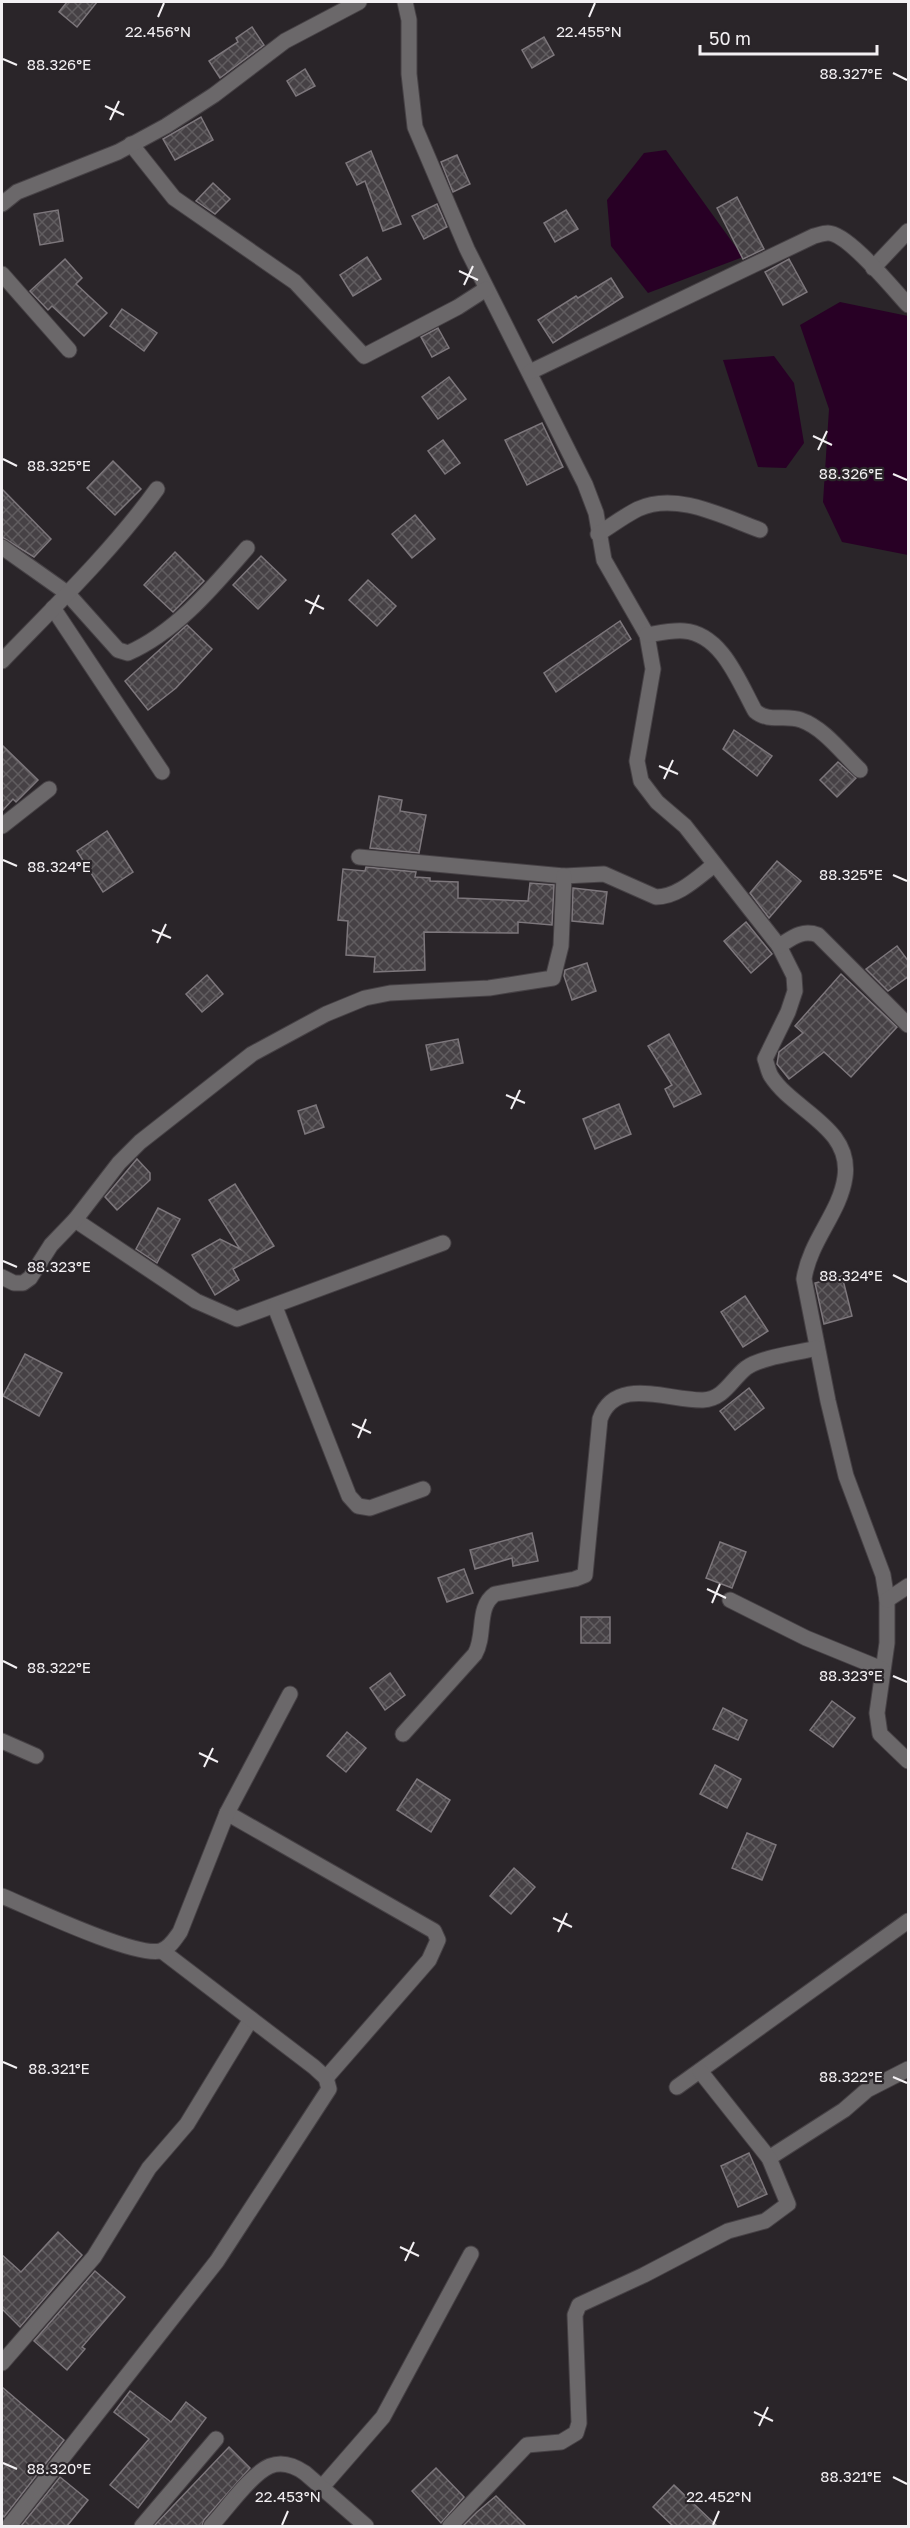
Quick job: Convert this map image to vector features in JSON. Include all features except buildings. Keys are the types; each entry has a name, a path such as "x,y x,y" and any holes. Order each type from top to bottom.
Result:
{"street":[{"path":"2,204 17,192 131,144 166,126 214,96 285,41 358,2"},
{"path":"405,2 409,20 409,74 415,127 445,201 486,289 585,484 596,513 604,560 647,635 653,669 637,761 641,781 657,802 685,826 779,946 794,976 795,991 765,1059 771,1076 826,1126 840,1148 845,1172 843,1191 807,1258 804,1279 846,1476 884,1575 887,1600 887,1644 877,1713 880,1734 909,1761"},
{"path":"131,144 174,198 295,282 364,356 458,307 486,289"},
{"path":"873,268 909,231"},
{"path":"530,372 814,236 829,232 841,238 909,305"},
{"path":"2,274 69,350"},
{"path":"2,661 53,609 141,512 157,489"},
{"path":"598,534 639,509 663,503 691,506 760,530"},
{"path":"2,547 67,593 118,650 128,653 157,636 207,594 248,548"},
{"path":"53,609 162,772"},
{"path":"647,635 681,630 708,638 717,647 755,711 762,717 801,720 825,736 860,770"},
{"path":"2,826 49,789"},
{"path":"359,857 564,876 604,874 656,897 664,897 684,888 714,865"},
{"path":"2,1277 14,1283 23,1283 30,1278 51,1245 75,1220 119,1163 180,1107 252,1054 326,1014 365,998 390,993 489,988 554,978 561,946 564,876"},
{"path":"779,946 808,931 818,935 909,1025"},
{"path":"75,1220 196,1301 220,1314 237,1319 443,1243"},
{"path":"275,1306 349,1496 358,1506 370,1508 423,1490"},
{"path":"403,1734 481,1645 487,1599 495,1594 576,1579 585,1575 600,1419 604,1406 612,1399 633,1393 704,1400 717,1397 748,1366 817,1348"},
{"path":"887,1600 909,1586"},
{"path":"730,1600 806,1638 882,1669"},
{"path":"2,1896 111,1940 148,1952 162,1951 180,1932 226,1813 290,1694"},
{"path":"2,1741 36,1756"},
{"path":"226,1813 434,1931 438,1940 429,1959 327,2078"},
{"path":"677,2087 909,1921"},
{"path":"2,2523 7,2526 217,2261 329,2089 327,2078 162,1951"},
{"path":"2,2363 94,2257 150,2168 188,2124 251,2019"},
{"path":"768,2158 844,2110 867,2090 909,2069"},
{"path":"450,2526 526,2445 561,2442 576,2433 579,2423 574,2314 579,2305 644,2275 728,2231 765,2221 788,2204 768,2158 700,2071"},
{"path":"322,2487 383,2417 471,2254"},
{"path":"142,2526 216,2439"},
{"path":"211,2526 269,2466 282,2464 296,2467 366,2526"}],"shaded area":[{"path":"666,150 743,257 648,293 611,246 607,200 644,153"},
{"path":"840,302 908,316 908,555 842,542 823,502 829,409 800,325"},
{"path":"774,356 794,383 804,443 786,468 758,467 723,360"}]}
